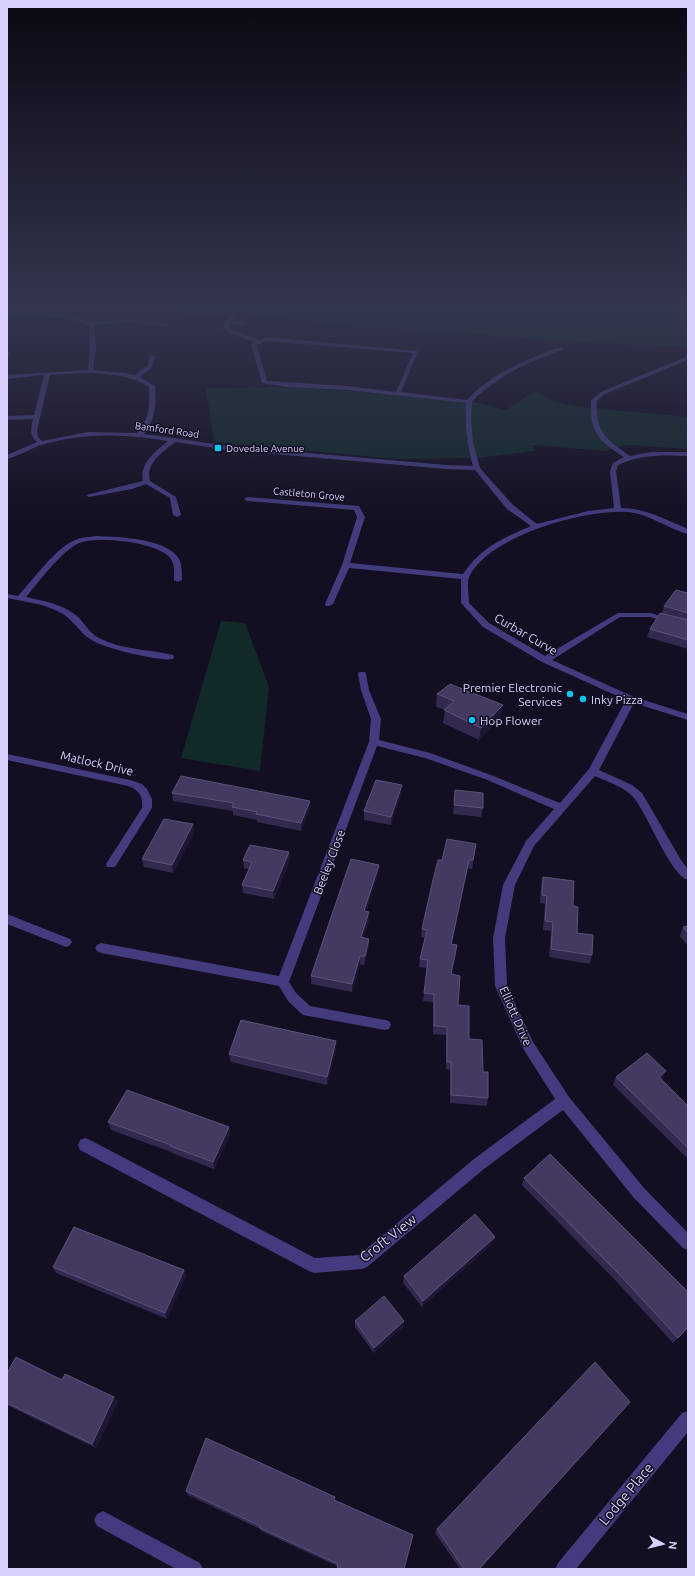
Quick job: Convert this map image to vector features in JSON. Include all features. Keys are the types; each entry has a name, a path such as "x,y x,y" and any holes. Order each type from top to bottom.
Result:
{"street":[{"path":"40,442 34,435 36,417 45,381"},
{"path":"139,435 150,423 153,405 152,386 146,381"},
{"path":"264,381 264,382 287,385 347,388 469,402"},
{"path":"398,393 403,381"},
{"path":"494,381 475,395 469,402 468,420 470,442 477,468 510,507 535,526"},
{"path":"628,457 599,435 594,423 594,400 603,392 632,381"},
{"path":"7,418 36,417"},
{"name":"Bamford Road","path":"7,457 40,442 106,433 139,435 207,446 446,467 477,468"},
{"path":"173,440 148,465 145,474 147,482 173,497 177,515"},
{"path":"618,510 613,471 615,464 628,457 656,453 688,454"},
{"path":"89,495 132,487 147,482"},
{"name":"Castleton Grove","path":"247,499 356,508 361,517 346,565 329,604"},
{"path":"346,565 465,577 479,559 506,540 535,526 588,513 618,510 639,512 688,532"},
{"path":"20,599 69,546 86,539 106,538 143,543 166,550 173,556 176,562 178,580"},
{"name":"Curbar Curve","path":"465,577 465,603 486,626 545,660 631,699 688,717"},
{"path":"7,596 44,604 61,610 74,619 80,627 94,639 104,643 118,648 170,658"},
{"path":"545,660 618,615 650,615 688,626"},
{"name":"Beeley Close","path":"283,982 374,742 376,719 365,690 362,674"},
{"name":"Elliott Drive","path":"631,699 593,771 560,807 530,844 509,885 499,938 501,986 528,1046 564,1101 640,1193 688,1243"},
{"path":"374,742 427,755 488,777 560,807"},
{"name":"Matlock Drive","path":"7,757 140,786 146,794 148,800 147,808 111,864"},
{"path":"593,771 628,787 638,796 677,863 688,876"},
{"path":"7,919 66,942"},
{"path":"101,948 283,982 292,997 308,1011 385,1025"},
{"name":"Croft View","path":"85,1145 314,1266 362,1262 479,1164 564,1101"},
{"name":"Lodge Place","path":"564,1569 688,1419"},
{"path":"103,1520 194,1569"}],"green space":[{"path":"283,387 474,402 506,410 536,390 551,401 579,407 688,417 688,449 627,445 606,451 532,445 535,451 478,458 398,459 214,442 206,388"},
{"path":"221,621 245,623 269,687 260,771 181,758"}],"building":[{"path":"676,590 688,593 688,613 664,606"},
{"path":"660,613 688,620 688,640 650,629"},
{"path":"450,684 503,705 481,728 444,710 454,701 437,694"},
{"path":"181,776 310,801 301,823 256,814 257,812 232,807 234,803 172,793"},
{"path":"376,780 402,785 391,817 364,811"},
{"path":"455,790 483,793 483,808 454,805"},
{"path":"164,819 193,824 172,865 142,859"},
{"path":"447,839 476,844 473,860 469,860 451,944 457,945 451,974 460,976 458,1005 469,1006 469,1039 482,1040 483,1072 488,1072 488,1098 451,1095 451,1062 447,1062 447,1027 434,1026 434,994 424,993 428,960 420,959 427,930 422,929 438,860 442,860"},
{"path":"250,845 289,852 273,891 242,885 252,862 243,860"},
{"path":"351,859 379,865 364,911 369,912 361,937 369,939 365,956 360,956 352,984 311,976"},
{"path":"543,877 574,881 573,906 578,907 577,933 593,935 592,955 551,949 553,922 545,921 547,896 542,895"},
{"path":"688,926 688,933 683,927"},
{"path":"241,1020 336,1041 327,1077 229,1054"},
{"path":"647,1053 666,1071 659,1077 688,1106 688,1148 616,1077"},
{"path":"127,1090 229,1127 213,1162 108,1122"},
{"path":"550,1154 688,1292 688,1327 678,1338 619,1274 524,1178"},
{"path":"475,1214 495,1237 423,1301 404,1276"},
{"path":"74,1227 184,1270 165,1313 53,1267"},
{"path":"384,1296 404,1321 374,1348 355,1321"},
{"path":"16,1357 62,1380 65,1374 114,1397 92,1444 7,1403 7,1373"},
{"path":"595,1362 630,1402 479,1569 464,1569 437,1529"},
{"path":"206,1438 335,1497 334,1500 413,1535 404,1569 342,1569 337,1567 338,1564 260,1528 260,1526 186,1491"}],"place":[{"name":"Dovedale Avenue","path":"218,448"},
{"name":"Premier Electronic Services","path":"570,694"},
{"name":"Inky Pizza","path":"583,699"},
{"name":"Hop Flower","path":"472,720"}]}
